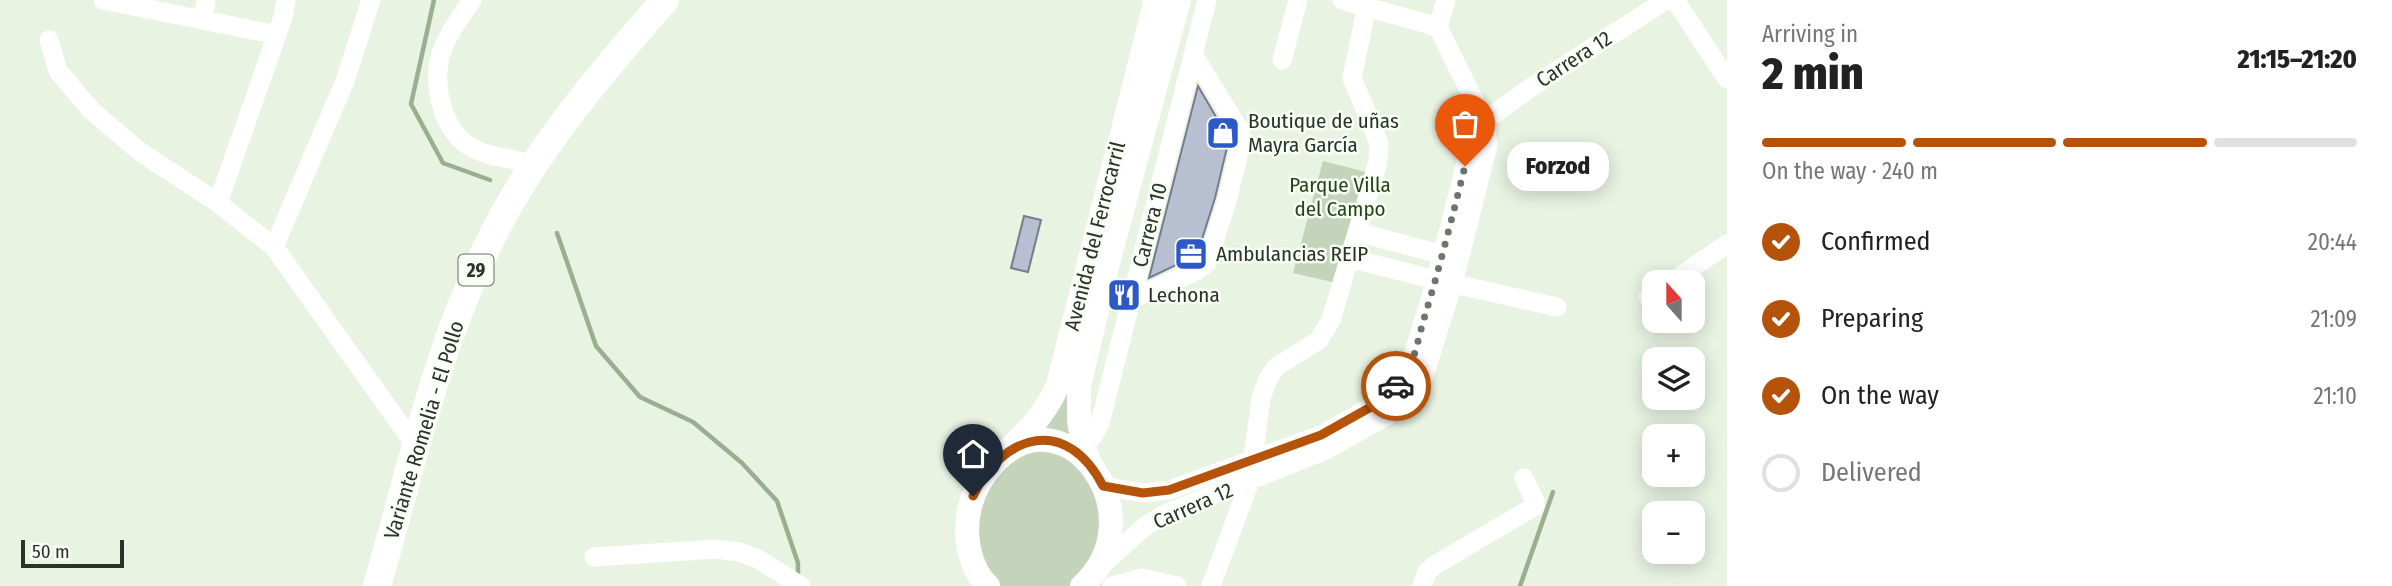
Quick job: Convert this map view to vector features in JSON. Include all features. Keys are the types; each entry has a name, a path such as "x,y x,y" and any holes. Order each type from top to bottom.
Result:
{"highway":[{"name":"Variante Romelia - El Pollo","path":"377,586 435,381 456,320 490,240 533,165 619,52 665,0"}],"main road":[{"name":"Avenida del Ferrocarril","path":"984,584 969,547 969,513 981,480 1003,454 1031,429 1058,385 1156,0"},
{"name":"Avenida del Ferrocarril","path":"1086,454 1078,403 1083,366 1179,0"},
{"path":"1003,454 1024,444 1047,441 1086,454 1103,486 1109,506 1110,527 1106,577 1082,586"}],"street":[{"path":"103,0 204,10 277,35"},
{"path":"218,203 277,35 286,0"},
{"path":"274,247 345,81 371,0"},
{"path":"472,0 445,45 439,62 444,117 451,130 474,149 533,165"},
{"name":"Carrera 10","path":"1086,454 1100,423 1207,0"},
{"path":"1282,60 1298,0"},
{"path":"1342,0 1367,4 1438,27"},
{"path":"1446,0 1438,27 1484,121"},
{"name":"Carrera 12","path":"1445,282 1443,255 1471,143 1484,121 1666,0"},
{"path":"1675,0 1727,79"},
{"path":"1211,586 1250,481 1261,398 1268,379 1276,366 1319,340 1325,332 1378,162 1379,145 1352,78 1367,4"},
{"path":"49,40 58,71 91,110 139,151 218,203 274,247 417,448"},
{"path":"1132,299 1196,271 1207,263 1233,176 1242,139 1239,129 1194,56"},
{"name":"Carrera 12","path":"1106,577 1143,528 1164,514 1324,451 1383,410 1411,362 1445,282 1488,145 1484,121"},
{"path":"1357,232 1443,255"},
{"path":"1689,270 1727,244"},
{"path":"1349,258 1557,307"},
{"name":"Carrera 12","path":"1103,486 1158,493 1383,410"},
{"path":"1422,586 1427,572 1435,565 1535,506 1524,478"},
{"path":"594,557 716,549 739,552 758,559 801,586"},
{"path":"1106,577 1143,579 1177,586"}],"green space":[{"name":"Parque Villa del Campo","path":"1323,161 1374,174 1341,284 1293,273"},
{"path":"1079,386 1109,506 1082,586 983,586 969,513 1051,401"}],"building":[{"path":"1198,86 1229,139 1215,198 1197,255 1149,278"},
{"path":"1024,216 1041,220 1028,272 1011,268"}],"waterway":[{"path":"434,0 411,104 443,163 490,180"},
{"path":"557,233 596,346 640,397 693,422 742,463 777,501 798,563 798,577"},
{"path":"1520,586 1553,492"}],"way so far":[{"path":"1396,386 1411,362 1443,255 1465,166"}],"place":[{"name":"Boutique de uñas Mayra García","path":"1223,133"},
{"name":"Forzod","path":"1465,166"},
{"name":"Ambulancias REIP","path":"1191,254"},
{"name":"Lechona","path":"1124,295"}],"route":[{"path":"973,496 991,466 1003,454 1035,441 1059,443 1076,451 1090,464 1103,486 1158,493 1321,435 1378,403 1396,386"}]}
